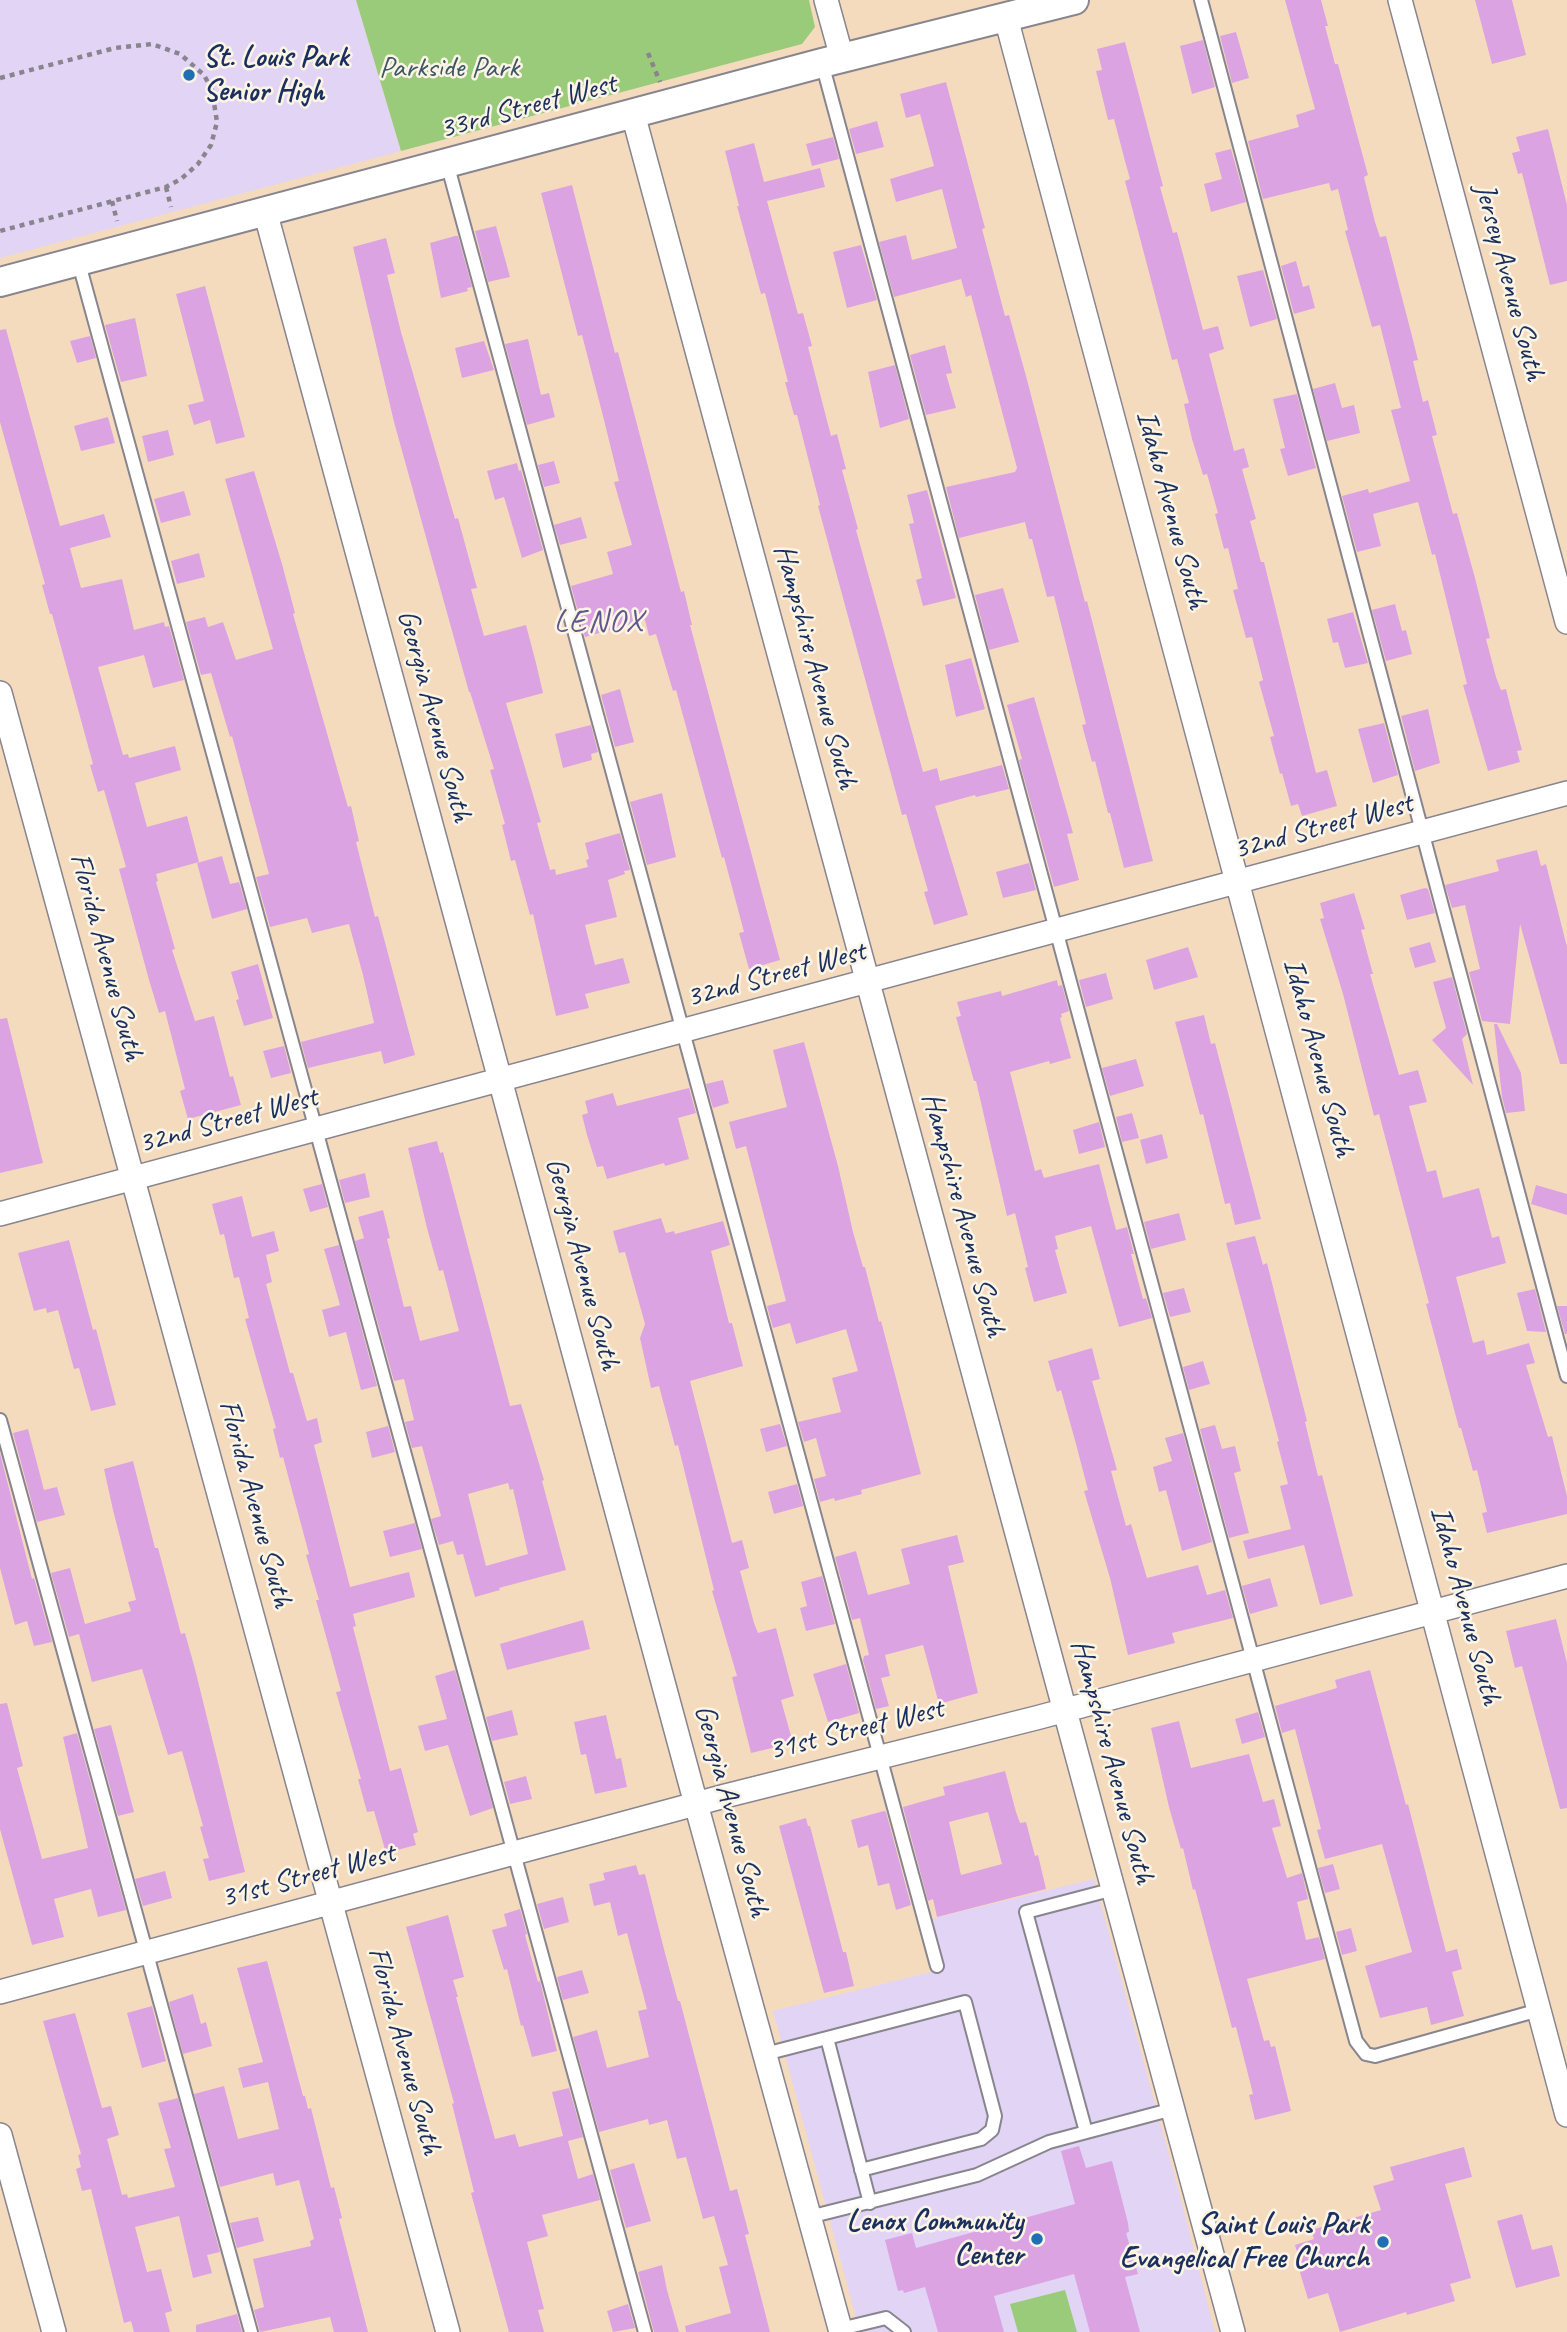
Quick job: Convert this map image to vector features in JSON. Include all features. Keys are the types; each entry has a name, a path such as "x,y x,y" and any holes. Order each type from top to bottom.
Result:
{"street":[{"path":"826,0 832,60"},
{"name":"33rd Street West","path":"0,282 832,60 1074,0"},
{"name":"Jersey Avenue South","path":"1400,0 1567,622"},
{"name":"Idaho Avenue South","path":"1006,18 1567,2115"},
{"name":"Hampshire Avenue South","path":"633,114 1233,2332"},
{"name":"Georgia Avenue South","path":"265,211 841,2331"},
{"name":"Florida Avenue South","path":"0,692 449,2332"},
{"name":"32nd Street West","path":"0,1214 1567,793"},
{"name":"31st Street West","path":"0,1992 696,1804 1065,1710 1567,1576"},
{"path":"0,2135 54,2332"}],"lane":[{"path":"1201,0 1567,1376"},
{"path":"832,60 1055,932 1352,2028 1360,2049 1375,2056 1539,2010"},
{"path":"447,163 937,1966"},
{"path":"78,261 645,2332"},
{"path":"0,1420 251,2332"},
{"path":"1086,2132 1026,1912 1114,1889"},
{"path":"765,2054 965,2001 995,2116 988,2135 862,2170"},
{"path":"827,2038 870,2203"},
{"path":"808,2217 977,2175 1049,2143 1173,2109"},
{"path":"841,2331 886,2318 904,2332"}],"path":[{"path":"0,78 115,48 152,44 180,54 204,75 212,90 217,122 211,145 198,164 181,179 166,187 0,231"},
{"path":"648,53 661,85"},
{"path":"166,187 171,207"},
{"path":"112,201 117,221"}],"shaded area":[{"name":"St. Louis Park Senior High","path":"0,0 356,0 401,151 0,258"},
{"path":"1094,1879 1215,2332 860,2332 773,2011 943,1969 930,1919"}],"green space":[{"name":"Parkside Park","path":"356,0 809,0 815,27 802,44 401,151"},
{"path":"1065,2290 1077,2332 1018,2332 1010,2304"}],"building":[{"path":"1285,0 1321,0 1335,64 1338,64 1368,175 1364,177 1375,222 1380,237 1386,236 1412,336 1418,360 1413,361 1423,402 1428,400 1437,435 1432,436 1453,514 1457,513 1475,578 1490,638 1486,639 1496,677 1501,690 1506,689 1522,750 1517,751 1520,762 1488,771 1463,685 1467,684 1435,554 1432,555 1418,502 1373,514 1381,546 1357,552 1342,496 1368,489 1369,493 1410,481 1391,410 1401,408 1380,325 1372,327 1345,231 1348,230 1338,189 1331,191 1329,183 1263,199 1248,141 1299,127 1296,115 1315,109"},
{"path":"1475,0 1512,0 1526,55 1492,64"},
{"path":"1236,32 1249,78 1232,83 1220,36"},
{"path":"1203,40 1215,87 1192,94 1180,46"},
{"path":"1125,42 1163,186 1160,187 1173,233 1177,232 1203,330 1218,326 1224,349 1209,354 1234,451 1244,448 1249,467 1242,469 1256,519 1250,521 1261,562 1264,562 1316,773 1327,770 1337,806 1302,816 1298,804 1291,806 1282,773 1280,774 1270,737 1274,736 1259,682 1263,680 1252,637 1246,638 1233,590 1238,589 1228,548 1224,549 1215,514 1218,513 1207,474 1203,475 1192,439 1184,404 1189,403 1177,359 1172,360 1125,181 1130,179 1114,119 1108,120 1096,71 1102,70 1097,49"},
{"path":"946,82 985,228 982,229 1005,316 1009,315 1026,376 1153,861 1124,868 1095,761 1092,762 1082,725 1086,724 1054,596 1047,597 1025,522 959,538 946,487 1015,472 1017,468 971,295 966,297 961,279 894,297 879,242 906,235 912,260 957,248 942,189 896,202 890,179 934,166 920,114 906,118 900,94"},
{"path":"877,121 884,147 856,154 849,129"},
{"path":"1548,129 1567,205 1567,281 1550,285 1522,173 1518,174 1512,153 1520,151 1516,137"},
{"path":"833,137 839,159 812,166 806,144"},
{"path":"754,143 764,182 820,168 825,187 767,201 798,314 803,313 812,346 808,347 831,436 837,434 846,469 842,470 858,529 856,530 923,772 937,768 940,781 1002,765 1009,789 935,806 968,915 934,925 924,892 928,891 906,814 902,815 818,506 820,505 797,415 794,415 785,382 788,382 765,293 761,294 737,206 725,151"},
{"path":"1231,149 1246,202 1211,212 1204,184 1222,179 1215,153"},
{"path":"572,185 615,353 618,352 681,592 684,591 690,625 780,960 749,969 739,933 744,932 724,857 722,858 676,690 673,691 656,634 649,636 645,620 585,637 571,586 613,574 607,552 632,545 614,482 619,481 604,420 582,335 578,336 541,193"},
{"path":"496,226 510,277 488,282 475,231"},
{"path":"458,236 472,287 467,288 468,291 441,298 430,243"},
{"path":"386,238 395,273 387,275 401,332 455,519 458,518 477,588 471,589 484,636 526,625 536,663 543,693 506,703 541,822 537,823 550,870 555,869 556,875 588,867 585,843 620,833 630,870 608,880 617,917 585,925 595,965 623,958 630,983 585,994 589,1008 556,1016 533,914 530,915 515,860 511,861 502,825 505,824 490,770 494,769 469,692 394,422 353,247"},
{"path":"861,245 877,300 847,308 833,252"},
{"path":"1296,261 1303,287 1309,285 1315,308 1294,314 1281,266"},
{"path":"1263,270 1277,319 1250,327 1237,276"},
{"path":"205,286 245,437 216,444 210,420 194,425 188,405 204,401 176,294"},
{"path":"135,318 147,376 121,382 105,325"},
{"path":"6,329 60,526 104,514 111,537 70,548 81,588 122,579 134,630 164,622 165,627 169,626 184,680 153,688 144,655 98,667 123,755 128,754 129,758 175,746 181,770 135,783 147,827 187,816 199,862 156,874 156,882 175,949 172,950 195,1021 214,1016 230,1077 233,1076 241,1105 188,1119 180,1091 185,1089 165,1011 159,1013 149,980 119,869 126,867 104,790 98,792 90,765 93,764 42,585 45,584 0,422 0,330"},
{"path":"90,336 96,358 77,363 70,341"},
{"path":"528,339 541,395 549,393 555,417 527,425 505,344"},
{"path":"484,341 494,370 462,378 455,348"},
{"path":"945,345 952,373 946,374 956,408 926,415 910,355"},
{"path":"895,365 909,419 880,428 868,372"},
{"path":"1335,383 1342,408 1354,405 1360,433 1327,441 1313,389"},
{"path":"1297,394 1316,468 1288,476 1280,449 1285,448 1273,399"},
{"path":"108,417 115,443 81,451 74,426"},
{"path":"168,430 174,455 148,462 142,436"},
{"path":"554,461 560,483 544,487 538,465"},
{"path":"517,463 543,550 522,558 504,497 495,500 487,471"},
{"path":"254,471 348,807 351,806 359,841 356,842 375,917 378,916 415,1055 384,1064 381,1051 308,1068 301,1042 374,1023 363,975 349,924 312,933 307,918 270,927 256,877 269,874 232,736 230,737 211,673 201,675 186,622 205,617 208,627 223,622 236,660 273,649 225,479"},
{"path":"927,490 956,598 923,606 916,580 922,578 909,524 914,523 907,495"},
{"path":"184,491 191,515 161,523 154,499"},
{"path":"581,517 587,538 560,545 554,525"},
{"path":"199,553 205,577 177,584 171,561"},
{"path":"1003,588 1019,642 989,650 975,595"},
{"path":"1395,604 1412,654 1386,661 1372,610"},
{"path":"1353,612 1368,663 1345,668 1338,642 1333,643 1327,619"},
{"path":"971,658 985,709 956,717 945,665"},
{"path":"620,689 634,742 615,747 601,695"},
{"path":"1034,697 1073,833 1067,834 1079,880 1054,887 1019,760 1022,759 1007,705"},
{"path":"1428,709 1440,763 1415,771 1401,716"},
{"path":"1384,723 1398,775 1373,783 1358,729"},
{"path":"591,725 598,752 591,754 592,760 563,768 555,734"},
{"path":"662,793 676,857 647,865 630,802"},
{"path":"1537,850 1541,866 1546,864 1567,947 1567,1064 1560,1064 1520,924 1510,1024 1482,1021 1469,972 1480,969 1465,905 1452,908 1445,885 1499,871 1496,860"},
{"path":"222,856 230,884 239,882 247,909 212,919 197,863"},
{"path":"1029,863 1036,890 1003,898 996,872"},
{"path":"1428,889 1435,913 1407,920 1400,895"},
{"path":"1354,893 1365,929 1361,930 1373,974 1370,974 1399,1075 1418,1070 1427,1102 1409,1106 1427,1172 1436,1170 1443,1198 1479,1188 1492,1238 1499,1236 1506,1263 1456,1277 1473,1343 1484,1340 1487,1355 1529,1343 1535,1363 1526,1365 1548,1437 1552,1436 1567,1496 1567,1514 1487,1533 1482,1513 1487,1512 1477,1470 1473,1471 1459,1428 1379,1114 1374,1116 1343,994 1320,919 1324,918 1320,903"},
{"path":"1430,942 1436,962 1415,968 1409,948"},
{"path":"1188,947 1198,977 1154,990 1146,960"},
{"path":"258,964 273,1018 244,1026 231,972"},
{"path":"1106,973 1113,999 1086,1007 1079,980"},
{"path":"1452,977 1467,1034 1462,1039 1473,1085 1432,1040 1446,1028 1433,982"},
{"path":"1057,980 1058,986 1062,985 1069,1011 1061,1014 1060,1018 1071,1058 1010,1072 1035,1171 1041,1169 1044,1178 1099,1164 1116,1230 1127,1227 1143,1299 1146,1298 1152,1318 1119,1327 1091,1226 1055,1236 1058,1249 1055,1250 1067,1293 1034,1302 1015,1213 1007,1216 976,1081 956,1017 961,1016 957,1002 1001,991 1002,996"},
{"path":"1204,1015 1211,1044 1215,1043 1261,1219 1235,1225 1230,1203 1225,1204 1203,1114 1200,1115 1175,1022"},
{"path":"7,1018 43,1163 0,1173 0,1019"},
{"path":"1494,1024 1497,1024 1521,1073 1525,1111 1506,1113"},
{"path":"804,1042 853,1232 879,1322 881,1321 921,1474 861,1490 862,1494 820,1502 814,1479 826,1476 816,1438 804,1442 798,1422 841,1412 832,1378 858,1371 846,1329 796,1344 790,1323 773,1328 767,1306 786,1301 746,1146 736,1149 729,1122 787,1107 773,1050"},
{"path":"284,1046 291,1073 271,1078 263,1051"},
{"path":"1136,1059 1144,1086 1110,1096 1102,1068"},
{"path":"723,1080 729,1103 713,1108 706,1084"},
{"path":"689,1088 696,1113 678,1118 689,1159 607,1179 603,1166 597,1167 587,1135 582,1115 588,1113 585,1101 613,1093 617,1106"},
{"path":"1132,1113 1139,1138 1122,1142 1116,1117"},
{"path":"1099,1122 1105,1147 1079,1154 1073,1130"},
{"path":"1162,1134 1168,1158 1146,1164 1140,1140"},
{"path":"437,1141 440,1153 443,1152 510,1406 521,1404 544,1480 542,1481 566,1570 475,1597 463,1554 457,1555 453,1541 439,1545 431,1519 441,1516 422,1446 412,1448 405,1422 414,1420 404,1379 394,1381 355,1241 364,1238 358,1217 383,1210 390,1238 387,1239 404,1307 411,1306 420,1341 459,1331 443,1270 439,1271 427,1228 408,1148","holes":["508,1483 510,1490 513,1489 528,1554 486,1566 468,1494"]},
{"path":"365,1173 370,1197 345,1203 339,1180"},
{"path":"322,1184 328,1207 310,1212 303,1189"},
{"path":"1536,1185 1567,1194 1567,1215 1531,1204"},
{"path":"242,1196 252,1237 274,1231 279,1251 266,1255 272,1282 266,1284 290,1373 293,1373 307,1421 317,1418 322,1442 314,1445 350,1587 409,1572 415,1597 353,1614 356,1626 353,1627 390,1771 401,1768 418,1832 413,1834 416,1845 386,1853 374,1811 367,1812 358,1779 361,1779 336,1692 341,1691 306,1555 309,1554 283,1457 280,1458 273,1429 276,1428 245,1319 249,1318 239,1277 234,1278 224,1234 220,1235 212,1204"},
{"path":"1179,1213 1186,1240 1151,1249 1144,1222"},
{"path":"661,1218 666,1233 674,1231 675,1234 723,1221 730,1245 711,1251 743,1366 690,1381 732,1543 742,1540 749,1568 740,1571 754,1623 758,1633 776,1628 794,1696 781,1700 793,1743 751,1753 732,1677 737,1676 712,1591 714,1590 678,1445 675,1446 659,1386 651,1388 640,1338 645,1324 625,1252 619,1253 613,1231"},
{"path":"1255,1236 1263,1265 1267,1263 1307,1421 1305,1422 1318,1476 1322,1475 1353,1596 1320,1605 1304,1545 1248,1559 1243,1541 1291,1529 1280,1486 1288,1484 1277,1442 1279,1441 1226,1243"},
{"path":"69,1240 116,1405 91,1411 79,1368 74,1369 58,1310 47,1313 46,1308 34,1311 18,1253"},
{"path":"339,1245 377,1386 361,1390 346,1332 329,1337 322,1310 340,1305 324,1249"},
{"path":"1184,1288 1191,1312 1170,1317 1163,1293"},
{"path":"1535,1289 1546,1332 1527,1331 1517,1293"},
{"path":"1557,1306 1567,1306 1567,1334 1565,1334"},
{"path":"1092,1348 1100,1379 1092,1381 1117,1470 1111,1471 1126,1526 1131,1524 1147,1578 1198,1565 1207,1595 1225,1590 1233,1618 1172,1633 1175,1643 1128,1655 1110,1578 1084,1491 1088,1490 1076,1444 1061,1390 1057,1392 1048,1361"},
{"path":"1203,1361 1210,1384 1189,1390 1183,1367"},
{"path":"780,1424 787,1446 766,1452 760,1429"},
{"path":"1215,1425 1222,1449 1235,1446 1241,1471 1234,1473 1249,1533 1229,1538 1200,1429"},
{"path":"388,1426 395,1452 372,1458 366,1432"},
{"path":"28,1429 44,1490 57,1487 65,1515 37,1522 13,1433"},
{"path":"1183,1433 1212,1542 1182,1551 1166,1490 1159,1492 1153,1467 1172,1461 1165,1438"},
{"path":"0,1453 32,1579 34,1578 52,1642 34,1646 27,1621 15,1625 0,1568"},
{"path":"133,1461 155,1548 158,1548 181,1634 185,1633 195,1669 245,1872 209,1881 203,1859 209,1858 200,1827 203,1826 182,1751 168,1755 142,1669 92,1682 79,1634 69,1637 51,1573 70,1568 85,1624 131,1611 128,1602 136,1600 104,1469"},
{"path":"797,1484 803,1506 774,1514 768,1492"},
{"path":"415,1523 422,1549 390,1557 383,1531"},
{"path":"957,1535 964,1562 948,1566 978,1693 939,1704 923,1645 885,1655 890,1676 881,1678 889,1706 876,1709 863,1660 864,1656 869,1655 860,1618 852,1620 835,1557 856,1551 868,1595 910,1584 901,1549"},
{"path":"822,1576 835,1624 806,1631 800,1608 807,1606 801,1582"},
{"path":"1270,1578 1278,1606 1250,1614 1242,1586"},
{"path":"1556,1619 1567,1663 1567,1808 1560,1809 1522,1666 1515,1668 1506,1631"},
{"path":"583,1620 590,1649 507,1670 500,1644"},
{"path":"846,1664 859,1713 828,1722 813,1674"},
{"path":"455,1670 493,1808 470,1816 448,1745 425,1751 418,1726 447,1719 435,1676"},
{"path":"1370,1670 1446,1952 1457,1949 1462,1969 1452,1972 1464,2016 1431,2025 1427,2007 1380,2018 1365,1966 1412,1952 1382,1844 1325,1859 1317,1830 1321,1829 1295,1729 1282,1733 1275,1706 1337,1688 1335,1680"},
{"path":"7,1703 23,1766 17,1768 42,1859 88,1848 63,1737 77,1733 126,1910 98,1917 91,1889 54,1899 64,1937 32,1945 0,1829 0,1704"},
{"path":"512,1710 518,1735 492,1741 486,1717"},
{"path":"1258,1712 1265,1737 1242,1744 1235,1719"},
{"path":"606,1715 616,1759 621,1758 627,1787 595,1794 586,1754 581,1755 574,1722"},
{"path":"1179,1721 1191,1768 1249,1754 1263,1802 1274,1799 1281,1826 1272,1828 1287,1878 1302,1873 1308,1899 1297,1902 1306,1940 1319,1937 1325,1959 1247,1979 1264,2041 1269,2040 1271,2047 1275,2046 1291,2111 1255,2120 1249,2095 1253,2094 1236,2027 1232,2028 1195,1889 1193,1890 1169,1807 1151,1728"},
{"path":"111,1725 134,1812 118,1816 94,1729"},
{"path":"1005,1771 1020,1823 1026,1822 1035,1856 1038,1855 1046,1889 937,1917 933,1899 928,1901 903,1807 945,1795 943,1787","holes":["988,1812 1002,1864 961,1875 949,1822"]},
{"path":"526,1776 532,1799 510,1804 504,1782"},
{"path":"884,1811 911,1905 896,1910 889,1883 878,1886 868,1845 858,1848 851,1820"},
{"path":"806,1818 854,1986 824,1993 779,1826"},
{"path":"1333,1864 1340,1889 1325,1893 1318,1868"},
{"path":"636,1865 639,1875 645,1874 730,2191 737,2189 749,2234 745,2235 770,2332 686,2332 685,2326 731,2313 719,2267 728,2265 714,2216 703,2219 686,2157 677,2159 667,2120 649,2125 648,2119 599,2132 573,2037 597,2030 607,2068 649,2057 638,2011 647,2009 627,1933 618,1936 610,1902 594,1906 589,1884 605,1880 603,1873"},
{"path":"165,1871 172,1898 143,1906 135,1879"},
{"path":"563,1897 569,1922 544,1929 537,1904"},
{"path":"520,1909 557,2051 532,2057 523,2025 521,2026 507,1969 504,1970 492,1930 507,1926 504,1914"},
{"path":"448,1915 464,1977 453,1980 456,1997 495,2139 515,2134 519,2147 563,2136 552,2092 569,2088 583,2137 568,2141 578,2179 593,2174 600,2200 542,2215 548,2236 527,2242 544,2309 538,2310 544,2332 509,2332 471,2193 474,2192 452,2104 454,2103 406,1927"},
{"path":"1351,1928 1357,1951 1342,1955 1336,1932"},
{"path":"267,1961 303,2096 308,2109 311,2108 331,2188 334,2187 342,2218 339,2219 368,2332 334,2332 330,2317 260,2332 254,2310 264,2307 253,2259 311,2246 310,2241 314,2239 299,2180 276,2186 273,2173 220,2187 194,2094 224,2086 238,2139 279,2129 268,2082 243,2088 238,2068 263,2062 237,1968"},
{"path":"582,1970 589,1993 563,2000 557,1977"},
{"path":"193,1994 201,2024 206,2022 212,2046 183,2054 169,2002"},
{"path":"152,2006 166,2061 142,2068 127,2013"},
{"path":"75,2013 102,2108 111,2106 119,2135 107,2139 122,2195 127,2194 128,2198 175,2187 164,2149 171,2148 158,2103 178,2098 220,2252 207,2255 212,2273 193,2278 179,2216 135,2227 147,2272 161,2269 172,2311 165,2313 170,2332 134,2332 131,2321 124,2323 91,2189 82,2191 76,2169 81,2167 78,2155 81,2154 43,2021"},
{"name":"Lenox Community Center","path":"1079,2146 1086,2168 1112,2161 1128,2223 1129,2232 1126,2233 1138,2274 1125,2277 1140,2332 1090,2332 1074,2274 994,2296 1004,2332 938,2332 925,2287 904,2293 903,2290 898,2291 885,2240 912,2233 916,2248 1075,2204 1061,2151"},
{"name":"Saint Louis Park Evangelical Free Church","path":"1464,2147 1472,2177 1445,2184 1471,2278 1450,2284 1455,2301 1407,2315 1406,2312 1340,2332 1328,2293 1308,2299 1295,2256 1298,2255 1295,2245 1314,2239 1311,2230 1381,2210 1373,2186 1394,2180 1390,2167"},
{"path":"634,2163 651,2221 626,2228 610,2170"},
{"path":"1522,2214 1532,2250 1552,2245 1560,2276 1516,2288 1497,2221"},
{"path":"258,2217 264,2241 237,2248 230,2223"},
{"path":"662,2265 679,2332 654,2332 638,2272"},
{"path":"628,2304 635,2328 613,2332 607,2311"},
{"path":"237,2314 242,2332 196,2332 196,2325"}],"place":[{"name":"St. Louis Park Senior High","path":"189,75"},
{"name":"Lenox Community Center","path":"1037,2239"},
{"name":"Saint Louis Park Evangelical Free Church","path":"1383,2242"}],"district":[{"name":"LENOX","path":"599,623"}]}
